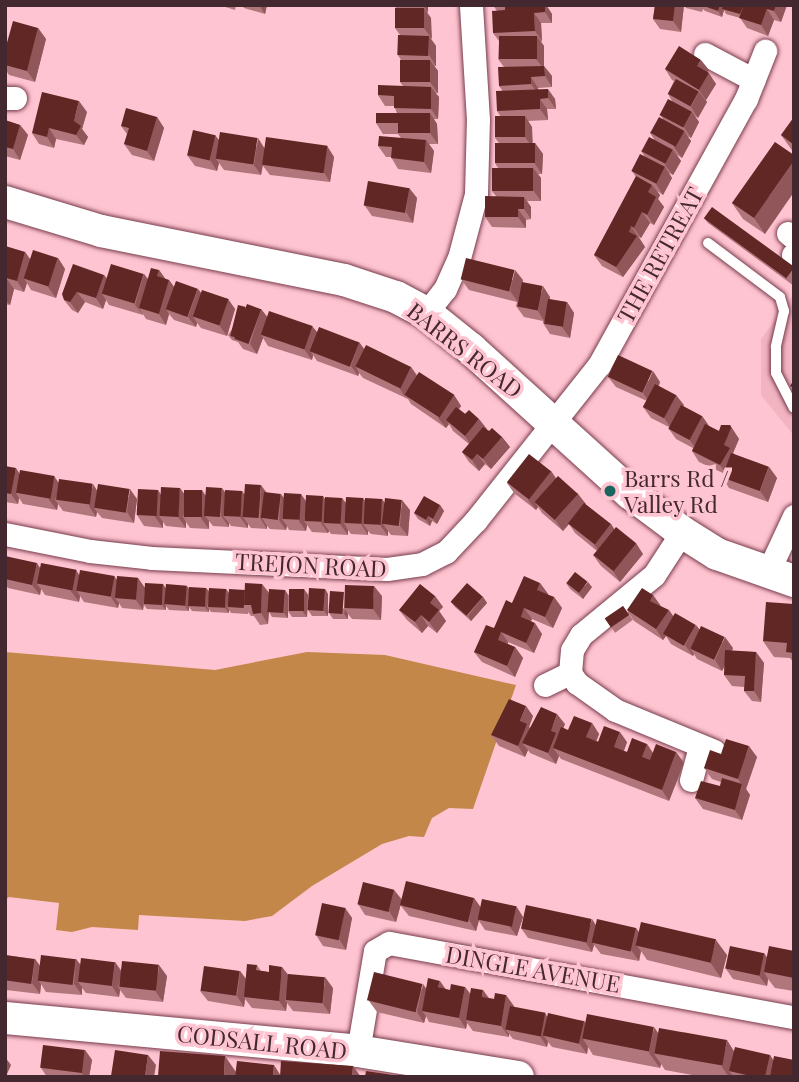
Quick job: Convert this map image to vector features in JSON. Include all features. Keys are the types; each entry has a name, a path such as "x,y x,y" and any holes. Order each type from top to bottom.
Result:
{"street":[{"path":"426,313 445,289 459,258 476,194 478,120 471,5"},
{"name":"THE RETREAT","path":"555,423 599,365 746,99 765,51"},
{"path":"705,54 754,80"},
{"name":"BARRS ROAD","path":"5,202 101,231 344,280 396,297 426,313 555,423 630,493 682,532 717,554 780,577"},
{"name":"TREJON ROAD","path":"5,534 90,551 152,558 405,568 422,564 446,552 555,423"},
{"path":"780,577 794,516"},
{"path":"682,532 654,575 618,608 581,635 569,660 570,673 577,683 615,710 707,748 691,780"},
{"path":"545,685 570,673"},
{"name":"DINGLE AVENUE","path":"358,1051 375,951 389,943 794,1017"},
{"name":"CODSALL ROAD","path":"5,1018 358,1051 518,1077"}],"lane":[{"path":"708,243 780,297 784,311 776,346 776,373 794,408"}],"shaded area":[{"path":"794,294 794,436 761,395 761,339"},
{"path":"5,652 215,670 307,652 385,655 516,685 473,809 449,808 432,818 424,837 409,836 382,844 312,886 272,916 245,921 139,915 138,930 92,927 72,932 56,930 59,903 9,897 5,900"}],"building":[{"path":"545,5 545,12 534,13 535,31 493,33 492,11 505,10 505,6"},
{"path":"655,5 675,5 673,21 653,19"},
{"path":"701,5 720,5 718,11"},
{"path":"723,5 744,5 740,14 722,9"},
{"path":"744,5 776,5 774,11 767,9 761,25 739,18"},
{"path":"395,8 424,8 424,28 395,28"},
{"path":"13,21 38,28 27,71 5,65 5,50"},
{"path":"398,35 429,36 428,56 397,55"},
{"path":"499,36 537,36 537,59 499,59"},
{"path":"679,46 701,60 697,66 709,73 699,90 665,69"},
{"path":"400,60 430,60 430,82 400,82"},
{"path":"544,66 545,76 531,77 531,84 499,86 498,67"},
{"path":"676,79 699,92 690,106 668,94"},
{"path":"378,85 431,87 431,109 394,108 394,96 378,95"},
{"path":"548,89 548,98 540,99 540,109 497,111 496,91"},
{"path":"42,92 79,101 74,121 81,126 76,135 49,128 47,137 32,133"},
{"path":"668,99 692,112 683,128 660,115"},
{"path":"126,108 157,117 147,151 124,144 129,128 121,126"},
{"path":"376,113 430,113 430,133 398,133 398,123 376,123"},
{"path":"495,116 525,116 525,137 495,137"},
{"path":"659,117 684,131 676,147 650,133"},
{"path":"794,117 794,145 781,135"},
{"path":"5,120 20,125 13,149 5,147"},
{"path":"193,130 215,135 210,161 187,155"},
{"path":"220,132 258,138 253,165 216,159"},
{"path":"379,136 426,140 424,162 391,158 392,147 378,146"},
{"path":"266,137 327,146 323,173 262,165"},
{"path":"649,137 673,150 665,164 641,151"},
{"path":"775,142 794,155 794,161 754,218 732,203"},
{"path":"495,143 535,143 535,163 495,163"},
{"path":"640,154 665,167 656,184 631,171"},
{"path":"492,168 533,168 533,191 492,191"},
{"path":"636,176 652,185 648,192 656,197 647,215 642,212 634,228 631,226 629,232 637,236 616,267 594,255"},
{"path":"368,181 409,188 405,213 364,206"},
{"path":"485,196 524,197 524,209 518,209 518,217 485,217"},
{"path":"712,207 794,267 786,278 704,218"},
{"path":"5,246 25,252 17,281 6,278 5,283"},
{"path":"33,250 58,258 48,287 24,279"},
{"path":"466,258 515,270 509,291 461,279"},
{"path":"73,264 104,275 96,298 77,292 70,302 64,300 62,294"},
{"path":"111,264 144,274 134,304 102,294"},
{"path":"151,268 159,270 157,276 169,280 159,314 139,308"},
{"path":"176,281 198,289 187,317 166,309"},
{"path":"522,282 543,286 538,311 517,307"},
{"path":"202,290 228,299 219,326 193,316"},
{"path":"548,299 567,302 563,327 544,324"},
{"path":"247,304 261,309 248,344 234,339"},
{"path":"238,305 246,307 238,338 230,336"},
{"path":"269,311 312,326 304,350 261,335"},
{"path":"319,327 359,342 350,367 310,351"},
{"path":"366,345 411,367 400,388 355,367"},
{"path":"618,355 652,371 642,393 608,377"},
{"path":"419,372 454,395 440,418 404,395"},
{"path":"655,384 676,395 664,418 643,407"},
{"path":"681,405 702,416 690,440 668,429"},
{"path":"456,407 465,414 469,410 479,419 465,436 446,420"},
{"path":"705,424 719,431 721,425 730,425 724,445 730,448 720,465 692,451"},
{"path":"483,427 489,431 492,428 502,437 483,459 477,454 472,460 462,452"},
{"path":"731,453 769,467 760,491 722,477"},
{"path":"529,454 551,471 529,500 507,482"},
{"path":"5,466 16,468 11,494 5,493"},
{"path":"20,470 54,476 50,499 16,493"},
{"path":"558,476 578,494 555,520 535,502"},
{"path":"59,479 93,484 90,505 56,500"},
{"path":"98,484 130,489 126,513 94,508"},
{"path":"245,484 261,485 259,518 243,517"},
{"path":"161,487 180,488 178,517 159,516"},
{"path":"206,487 222,488 220,517 204,516"},
{"path":"138,489 158,490 157,516 137,515"},
{"path":"184,490 202,490 202,517 184,517"},
{"path":"225,490 242,491 241,517 224,516"},
{"path":"264,492 281,494 278,520 261,518"},
{"path":"284,493 301,494 300,520 283,519"},
{"path":"306,495 323,496 322,522 305,521"},
{"path":"424,496 440,505 433,519 428,516 426,520 414,513"},
{"path":"325,497 342,498 341,524 324,523"},
{"path":"346,497 363,498 362,524 345,523"},
{"path":"365,498 382,499 381,525 364,524"},
{"path":"385,498 402,500 399,526 382,524"},
{"path":"584,503 611,524 595,544 568,523"},
{"path":"616,527 636,543 614,571 593,555"},
{"path":"5,556 37,563 32,585 5,579"},
{"path":"41,563 76,570 72,590 37,584"},
{"path":"80,570 114,576 111,597 76,591"},
{"path":"575,572 588,582 579,593 566,583"},
{"path":"117,576 138,578 136,600 115,598"},
{"path":"524,576 540,583 537,590 554,597 545,617 524,608 521,617 535,623 526,643 501,632 498,640 515,647 507,666 474,652 486,625 494,628 506,600 512,603"},
{"path":"145,583 163,584 162,605 144,604"},
{"path":"245,583 262,584 261,613 253,614 251,605 244,605"},
{"path":"467,583 483,597 466,616 451,602"},
{"path":"166,584 187,586 185,606 164,604"},
{"path":"420,584 435,596 430,603 439,610 429,622 421,615 415,622 399,610"},
{"path":"345,585 374,586 373,609 344,608"},
{"path":"189,587 206,588 205,607 188,606"},
{"path":"209,588 226,589 225,608 208,607"},
{"path":"309,588 325,589 323,611 307,610"},
{"path":"642,588 653,595 650,601 669,610 656,629 627,610"},
{"path":"229,589 245,590 244,608 228,607"},
{"path":"269,589 285,590 283,613 267,612"},
{"path":"289,589 304,589 304,611 289,611"},
{"path":"330,591 344,592 342,614 328,613"},
{"path":"766,602 794,604 794,653 786,652 787,643 763,641"},
{"path":"623,606 629,615 611,627 605,618"},
{"path":"675,613 696,625 684,646 663,634"},
{"path":"701,626 725,637 714,660 690,649"},
{"path":"725,650 756,652 754,691 744,691 745,676 724,675"},
{"path":"509,699 526,706 520,721 527,724 518,746 491,735"},
{"path":"541,707 557,714 551,731 556,733 548,753 522,743"},
{"path":"574,716 592,723 586,737 598,742 604,726 620,732 614,747 627,752 632,738 647,744 642,757 650,760 656,744 676,752 662,790 553,748 561,727 568,730"},
{"path":"726,739 749,746 738,779 704,768 710,750 721,754"},
{"path":"722,778 742,784 735,810 695,798 701,781 720,786"},
{"path":"406,881 474,898 468,922 400,905"},
{"path":"363,882 394,890 388,912 357,904"},
{"path":"482,899 516,906 512,927 478,920"},
{"path":"322,903 345,908 339,940 315,935"},
{"path":"526,905 592,919 587,942 521,928"},
{"path":"597,919 636,928 631,951 592,942"},
{"path":"641,922 716,939 711,963 636,945"},
{"path":"730,946 764,953 759,976 725,968"},
{"path":"769,946 794,951 794,978 764,972"},
{"path":"5,955 35,959 31,984 5,980"},
{"path":"41,955 76,959 73,985 38,981"},
{"path":"81,958 115,962 112,986 78,982"},
{"path":"122,961 159,965 156,991 119,987"},
{"path":"247,964 257,965 256,970 269,972 269,965 282,967 279,1001 244,997"},
{"path":"204,966 240,971 236,996 201,991"},
{"path":"374,972 423,984 415,1012 367,1000"},
{"path":"288,974 325,977 323,1003 286,1000"},
{"path":"428,978 440,981 438,987 450,990 451,984 465,987 459,1018 422,1011"},
{"path":"471,988 483,990 482,997 494,999 495,993 506,995 501,1026 466,1020"},
{"path":"510,1006 545,1013 541,1036 505,1030"},
{"path":"548,1013 584,1021 579,1044 543,1035"},
{"path":"587,1014 654,1027 649,1052 582,1039"},
{"path":"659,1028 727,1040 722,1066 654,1054"},
{"path":"43,1045 85,1050 82,1073 40,1068"},
{"path":"735,1047 770,1055 765,1077 729,1071"},
{"path":"115,1050 148,1055 145,1077 111,1076"},
{"path":"160,1051 225,1056 224,1077 158,1076"},
{"path":"774,1056 794,1060 794,1077 770,1077"},
{"path":"237,1061 274,1065 273,1077 235,1077"},
{"path":"281,1061 353,1066 352,1077 280,1077"},
{"path":"366,1071 400,1076 400,1077 365,1077"}],"place":[{"name":"Barrs Rd / Valley Rd","path":"610,491"}]}
